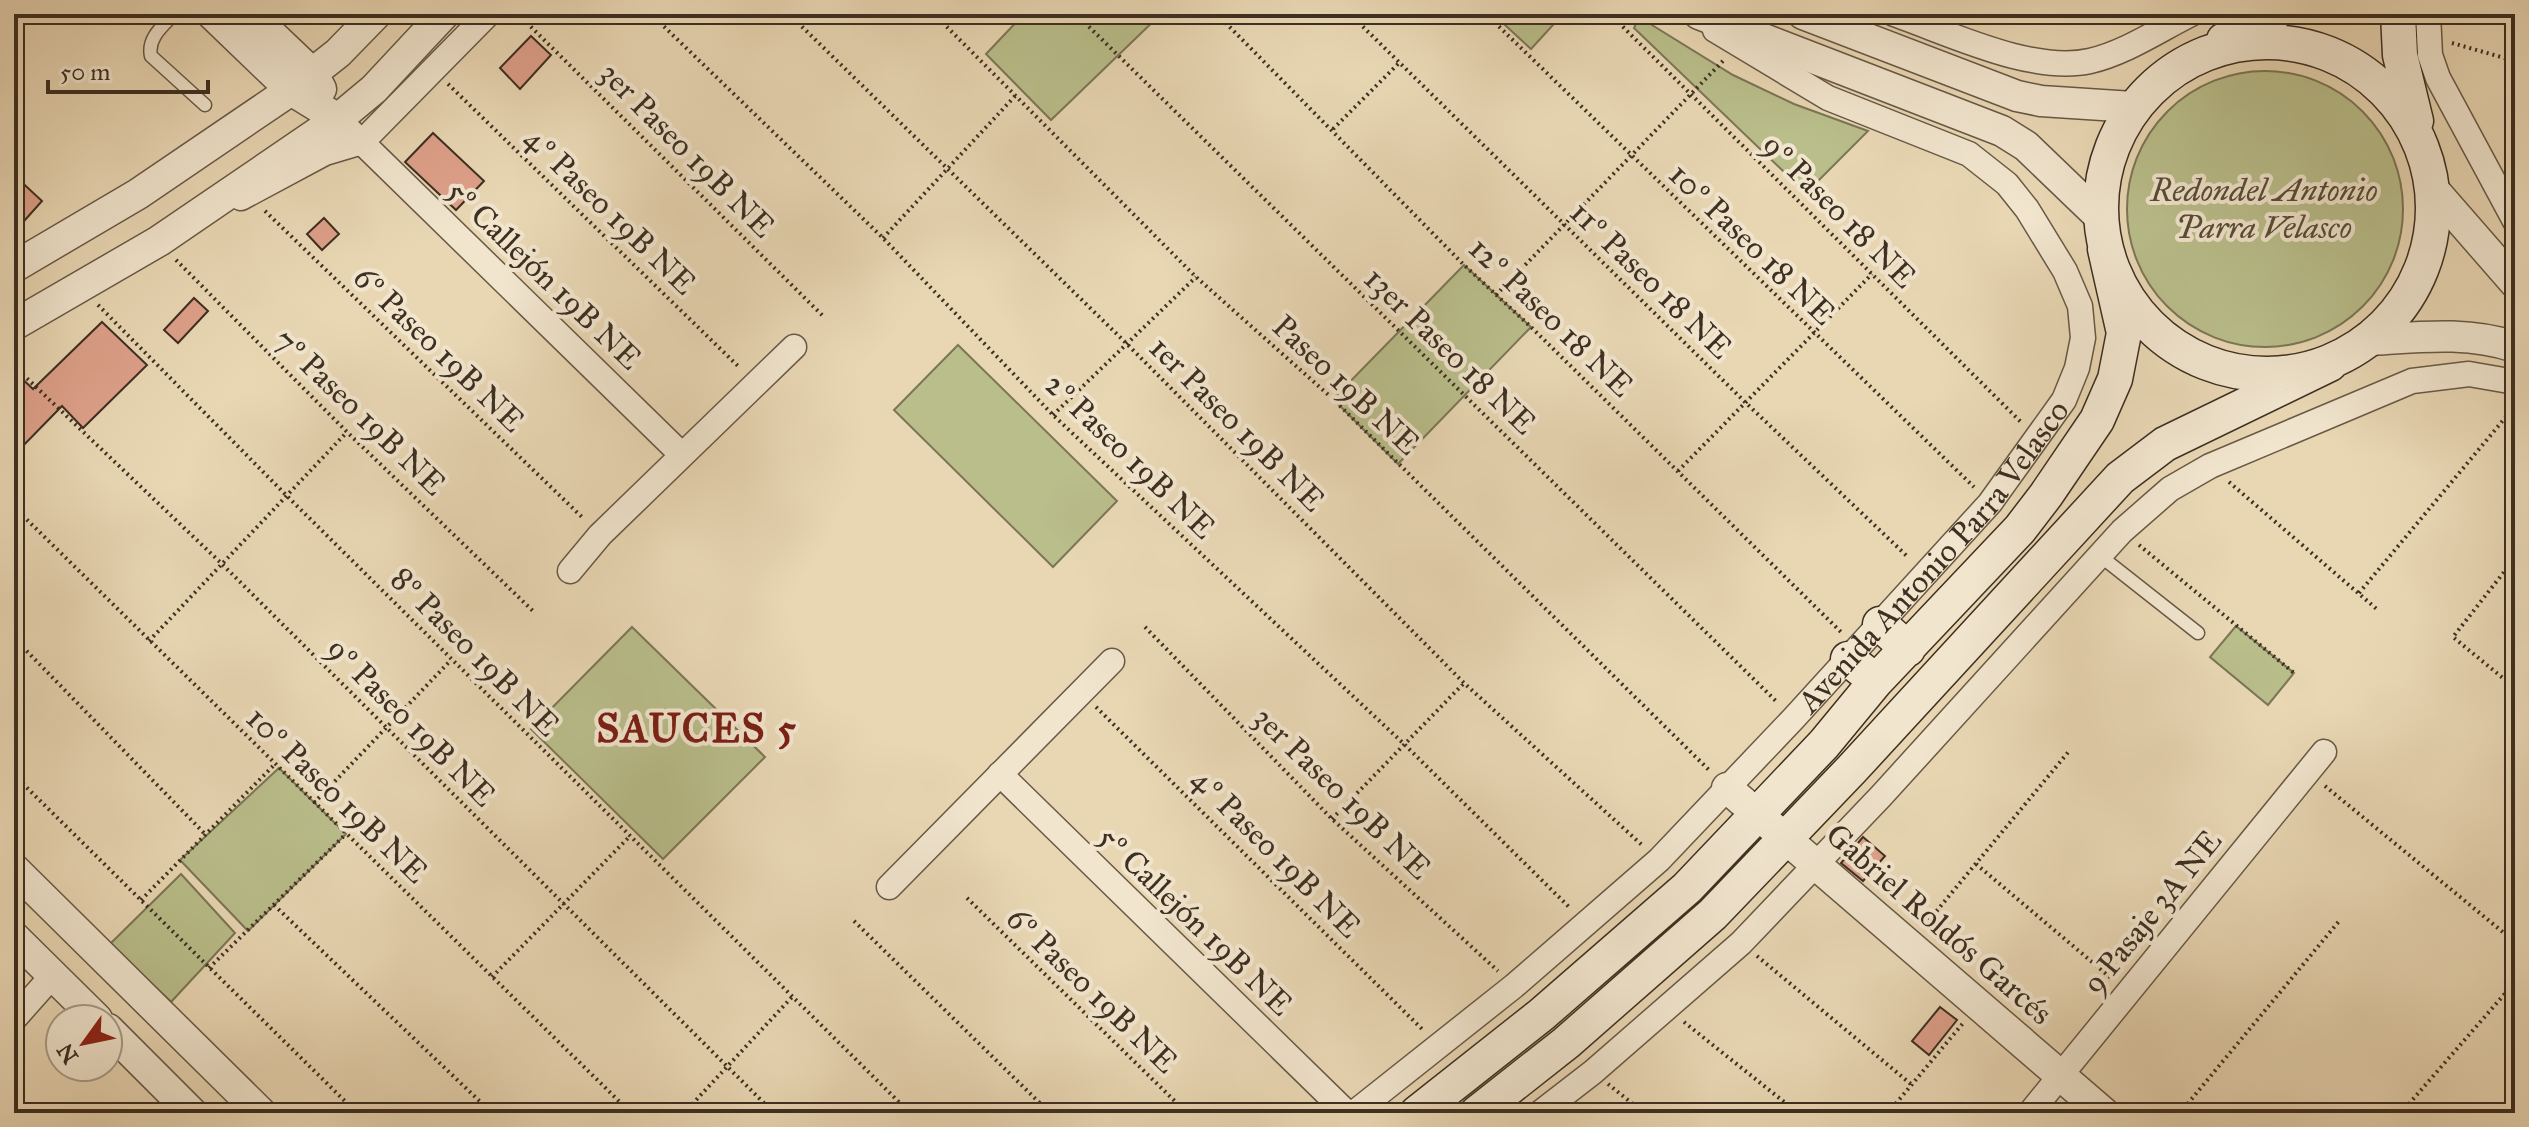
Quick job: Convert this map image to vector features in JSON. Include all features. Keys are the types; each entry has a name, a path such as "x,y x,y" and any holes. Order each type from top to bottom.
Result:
{"main road":[{"path":"2274,14 2192,57 2146,91 2133,107 2115,137 2101,192 2104,234 2129,301 2168,342 2218,368 2275,375 2330,364"},
{"path":"1477,1113 1566,1043 1713,914 2120,478 2165,444 2330,364 2371,340 2403,306 2425,265 2435,208 2434,190 2400,55 2398,14"},
{"path":"2192,57 2246,41 2299,43 2355,65 2398,103 2425,152"},
{"name":"Avenida Antonio Parra Velasco","path":"1417,1113 1541,1015 1687,888 1824,744 1876,681 2020,529 2097,420 2115,379 2124,333 2104,234"},
{"path":"1876,681 1862,644 1908,649"}],"street":[{"path":"212,14 302,82"},
{"path":"250,14 302,82 338,119"},
{"path":"14,267 138,194 302,82 376,14"},
{"path":"14,325 159,241 338,119 374,89 444,14"},
{"path":"193,217 248,195 325,153 362,142 488,14"},
{"name":"Avenida Antonio Parra Velasco","path":"1354,1113 1514,986 1659,860 1794,718 1990,503 2064,400 2077,368 2083,338 2080,306 2065,271 2027,209 2007,184 1969,154 1828,98 1689,14"},
{"path":"1699,14 2002,131 2026,146 2104,234"},
{"path":"1803,14 2017,96 2041,101 2133,107"},
{"path":"1894,14 2018,57 2063,65 2091,61 2112,53 2191,14"},
{"path":"2428,25 2438,78 2515,221"},
{"name":"5º Callejón 19B NE","path":"338,119 681,454"},
{"path":"2434,190 2515,283"},
{"path":"2371,340 2466,336 2515,347"},
{"path":"570,571 600,535 681,454 794,347"},
{"path":"1540,1113 1593,1072 1741,943 2099,555 2170,489 2210,466 2412,381 2469,374 2515,382"},
{"path":"889,887 1112,661"},
{"name":"9 Pasaje 3A NE","path":"2030,1113 2324,752"},
{"name":"5º Callejón 19B NE","path":"1000,774 1347,1113"},
{"name":"Gabriel Roldós Garcés","path":"1727,788 2104,1113"},
{"path":"14,869 261,1113"},
{"path":"14,937 81,1003"},
{"path":"14,1019 53,975"},
{"path":"124,1045 192,1113"}],"lane":[{"path":"174,14 153,37 149,47 151,56 205,105"},
{"path":"2099,555 2198,633"}],"path":[{"path":"14,22 22,14"},
{"name":"3er Paseo 19B NE","path":"518,14 825,318"},
{"name":"2º Paseo 19B NE","path":"651,14 883,238 1053,415 1403,743 1586,923"},
{"name":"1er Paseo 19B NE","path":"789,14 1126,343 1464,683 1659,860"},
{"name":"Paseo 19B NE","path":"934,14 1196,277 1333,399 1727,788"},
{"name":"13er Paseo 18 NE","path":"1076,14 1794,718"},
{"name":"12º Paseo 18 NE","path":"1217,14 1464,265 1862,644"},
{"name":"11º Paseo 18 NE","path":"1350,14 1563,225 1925,574"},
{"name":"10º Paseo 18 NE","path":"1486,14 1990,503"},
{"name":"9º Paseo 18 NE","path":"1610,14 2038,439"},
{"path":"2428,25 2515,61"},
{"path":"1496,295 1739,45"},
{"path":"1333,129 1400,62"},
{"name":"4º Paseo 19B NE","path":"434,70 756,384"},
{"path":"883,238 1016,95"},
{"name":"6º Paseo 19B NE","path":"248,195 600,535"},
{"name":"7º Paseo 19B NE","path":"159,241 347,432 534,612"},
{"path":"1678,471 1872,274"},
{"path":"1053,415 1196,277"},
{"name":"8º Paseo 19B NE","path":"81,287 287,496 910,1113"},
{"name":"9º Paseo 19B NE","path":"14,366 222,564 774,1113"},
{"path":"2359,593 2515,406"},
{"path":"149,641 347,432"},
{"path":"2210,466 2379,611"},
{"name":"10º Paseo 19B NE","path":"14,507 631,1113"},
{"path":"2122,531 2294,673"},
{"path":"2515,558 2453,637 2515,688"},
{"name":"3er Paseo 19B NE","path":"1145,627 1332,819 1514,986"},
{"path":"14,638 205,834"},
{"path":"314,803 452,660"},
{"path":"1332,819 1464,683"},
{"name":"4º Paseo 19B NE","path":"1082,692 1439,1046"},
{"path":"1908,945 2070,750"},
{"path":"141,900 275,764"},
{"path":"2307,773 2515,942"},
{"path":"14,775 357,1113"},
{"path":"209,968 346,834"},
{"path":"492,977 630,836"},
{"path":"1976,864 2128,993"},
{"name":"6º Paseo 19B NE","path":"967,898 1187,1113"},
{"path":"274,905 492,1113"},
{"path":"2180,1113 2340,920"},
{"path":"854,921 1050,1113"},
{"path":"1741,943 1912,1085"},
{"path":"2401,1113 2515,982"},
{"path":"684,1113 792,997"},
{"path":"1888,1113 1978,1005"},
{"path":"1667,1007 1798,1113"},
{"path":"1593,1072 1644,1113"},
{"path":"616,1113 624,1106"}],"green space":[{"path":"1024,14 1161,14 1051,120 986,54"},
{"path":"1493,14 1563,14 1531,49"},
{"path":"1639,17 1733,75 1794,104 1868,131 1806,193 1634,28"},
{"name":"Redondel Antonio Parra Velasco","path":"2265,71 2292,74 2318,82 2342,94 2363,111 2380,132 2392,156 2400,182 2403,209 2400,236 2392,262 2380,286 2363,307 2342,324 2318,336 2292,344 2265,347 2238,344 2212,336 2188,324 2167,307 2150,286 2138,262 2130,236 2127,209 2130,182 2138,156 2150,132 2167,111 2188,94 2212,82 2238,74"},
{"path":"1464,265 1531,327 1398,464 1333,399"},
{"path":"958,345 1117,501 1053,567 894,410"},
{"path":"2236,626 2294,673 2268,705 2210,657"},
{"path":"632,627 765,757 663,859 531,729"},
{"path":"279,768 346,834 248,931 180,860"},
{"path":"181,874 235,933 171,1002 110,944"}],"building":[{"path":"531,36 551,55 520,89 500,68"},
{"path":"433,133 484,181 456,210 405,162"},
{"path":"14,175 42,201 25,220 14,209"},
{"path":"324,218 339,234 322,250 307,234"},
{"path":"194,298 208,311 178,343 164,330"},
{"path":"102,322 147,365 83,428 62,406 14,455 14,371 33,389"},
{"path":"1863,837 1885,856 1863,881 1841,863"},
{"path":"1940,1007 1957,1020 1929,1055 1912,1041"}],"district":[{"name":"SAUCES 5","path":"697,728"}]}
